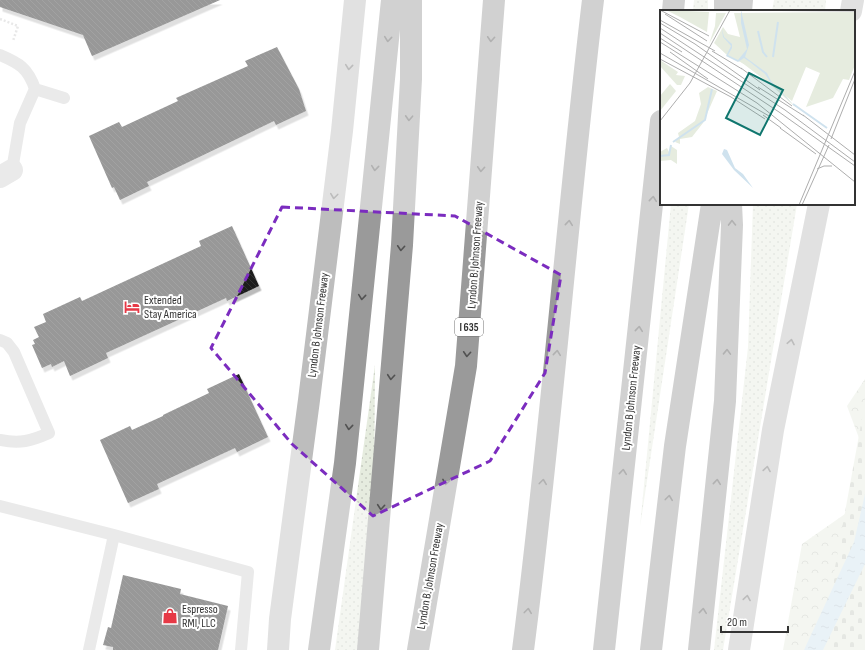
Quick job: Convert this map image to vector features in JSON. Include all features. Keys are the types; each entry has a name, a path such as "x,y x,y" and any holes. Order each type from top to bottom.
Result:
{"highway":[{"path":"319,650 345,463 392,0"},
{"path":"368,650 402,245 411,79 411,0"},
{"name":"Lyndon B. Johnson Freeway","path":"418,650 466,366 494,0"},
{"path":"523,650 549,429 583,84 593,0"},
{"path":"673,10 674,0"},
{"path":"741,10 742,0"},
{"name":"Lyndon B Johnson Freeway","path":"604,650 660,131"},
{"path":"651,650 675,446 712,205"},
{"path":"699,650 725,401 732,225 731,205"}],"main road":[{"name":"Lyndon B Johnson Freeway","path":"278,650 280,619 342,131 355,0"},
{"path":"851,10 852,0"},
{"path":"738,650 774,430 819,205"}],"lane":[{"path":"0,56 21,65 32,80 35,88 20,123 6,173"},
{"path":"35,88 64,98"},
{"path":"0,340 7,344 14,352 49,433 25,442 0,440"},
{"path":"0,506 114,535 248,572 241,650"},
{"path":"89,650 114,535"}],"path":[{"path":"0,19 18,26"}],"highlighted area":[{"path":"282,207 455,216 561,275 545,373 490,461 373,516 292,444 211,348"}],"green space":[{"path":"694,0 708,0 708,10 693,10"},
{"path":"774,0 826,0 825,10 772,10"},
{"path":"671,205 689,205 640,527"},
{"path":"753,205 797,205 723,650 714,650 748,347"},
{"path":"375,365 373,650 335,650"},
{"path":"865,379 865,591 831,650 783,650 802,544 855,507 859,438 847,406"},
{"path":"865,402 865,650 820,650"}],"water":[{"path":"865,494 865,564 823,650 804,650 854,542"}],"building":[{"path":"0,0 220,0 92,56 83,35 0,7"},
{"path":"277,47 299,89 306,111 276,125 274,121 147,182 149,186 120,200 114,187 112,188 89,136 119,122 122,127 178,101 176,98 248,66 245,61"},
{"name":"Extended Stay America","path":"232,226 259,286 227,301 226,298 106,353 108,358 70,376 64,361 52,367 51,364 42,368 32,345 35,344 33,340 39,337 34,327 46,322 43,314 80,297 82,301 201,246 199,241"},
{"path":"239,374 268,437 237,452 235,448 157,484 159,489 128,503 100,440 130,426 132,430 163,416 209,393 207,389"},
{"name":"Espresso RMI, LLC","path":"123,575 181,589 180,594 228,606 218,650 113,650 113,647 103,645 108,627 111,628"}],"place":[{"name":"Extended Stay America","path":"132,307"},
{"name":"Espresso RMI, LLC","path":"170,616"}]}
